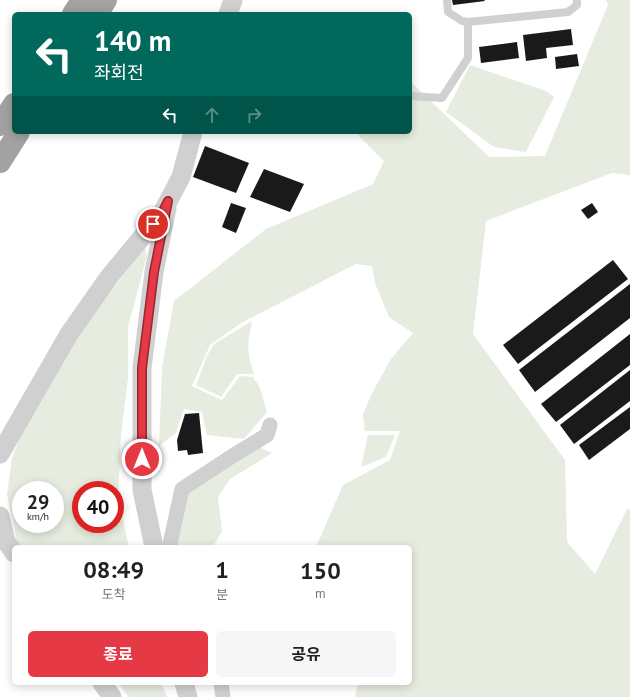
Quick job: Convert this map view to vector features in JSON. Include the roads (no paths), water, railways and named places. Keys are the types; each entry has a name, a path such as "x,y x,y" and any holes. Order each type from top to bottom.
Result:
{"highway":[{"path":"74,12 82,0"},
{"path":"98,12 106,0"},
{"path":"0,125 12,107"},
{"path":"0,162 19,134"}],"street":[{"path":"229,12 233,0"},
{"path":"0,454 69,334 109,277 162,213 181,177 192,134"},
{"path":"154,545 142,490 142,368 154,272 168,201"},
{"path":"170,545 182,489 267,435 270,425"},
{"path":"0,516 6,541 12,550"},
{"path":"103,685 112,697"},
{"path":"185,685 188,697"},
{"path":"221,685 223,697"}],"lane":[{"path":"447,0 448,12 462,21 468,22 568,12 577,5 577,0"},
{"path":"412,96 442,98 468,58 468,22"}]}
